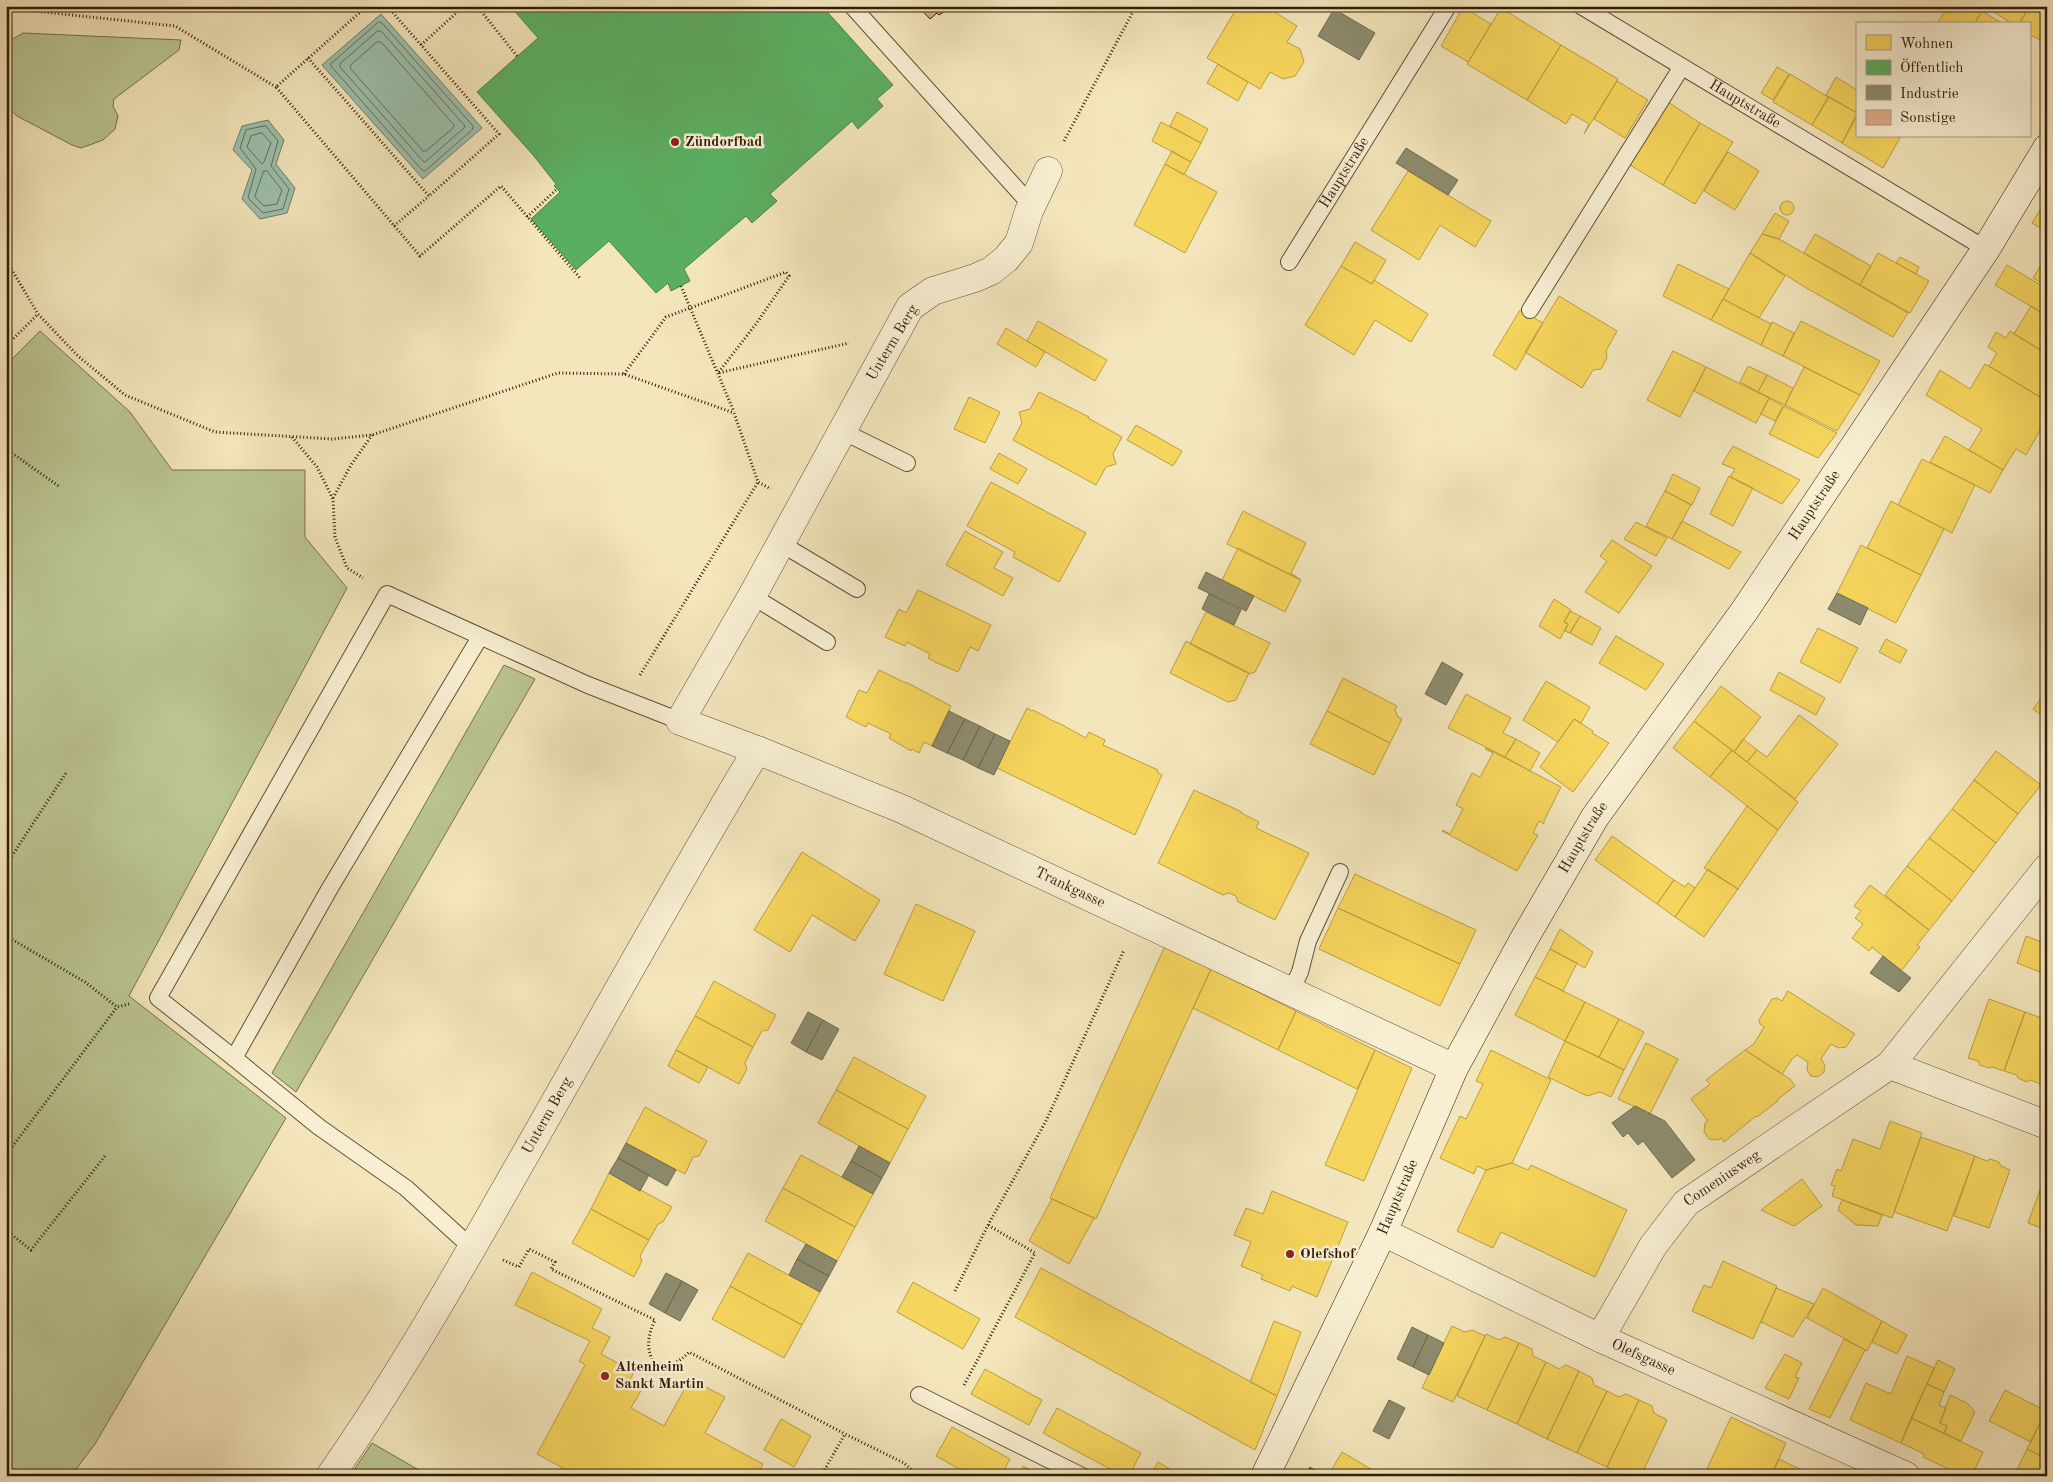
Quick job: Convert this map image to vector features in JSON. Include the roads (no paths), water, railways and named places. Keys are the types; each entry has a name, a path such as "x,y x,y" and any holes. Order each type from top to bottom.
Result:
{"street":[{"name":"Hauptstraße","path":"1265,1476 1383,1232 1454,1068 1524,940 1595,818 1745,610 1986,249 2047,148"},
{"name":"Unterm Berg","path":"680,720 752,596 910,308 917,300 933,291 965,282 991,271 1006,259 1019,243 1031,206 1048,171"},
{"name":"Trankgasse","path":"680,720 902,809 1454,1068"},
{"name":"Unterm Berg","path":"330,1476 400,1369 472,1248 757,750"},
{"name":"Comeniusweg","path":"1600,1338 1653,1246 1686,1203 1890,1065 2047,868"},
{"path":"1890,1065 2047,1125"},
{"name":"Olefsgasse","path":"1383,1232 1600,1338 1906,1476"}],"lane":[{"path":"852,6 1031,206"},
{"name":"Hauptstraße","path":"1289,262 1448,6"},
{"name":"Hauptstraße","path":"1581,6 1681,68 1986,249"},
{"path":"1530,310 1681,68"},
{"path":"842,431 908,463"},
{"path":"780,543 857,589"},
{"path":"472,1248 406,1188 320,1127 158,998 387,594 588,685 680,720"},
{"path":"752,596 827,642"},
{"path":"234,1058 330,888 480,637"},
{"path":"1291,991 1300,972 1308,941 1340,872"},
{"path":"918,1395 1082,1476"}],"water":[{"path":"381,14 482,128 423,179 322,65"},
{"path":"268,120 284,140 276,164 295,188 287,213 260,219 242,199 252,170 233,150 242,126"}],"place":[{"name":"Zündorfbad","path":"675,142"},
{"name":"Olefshof","path":"1290,1254"},
{"name":"Altenheim Sankt Martin","path":"605,1376"}]}
